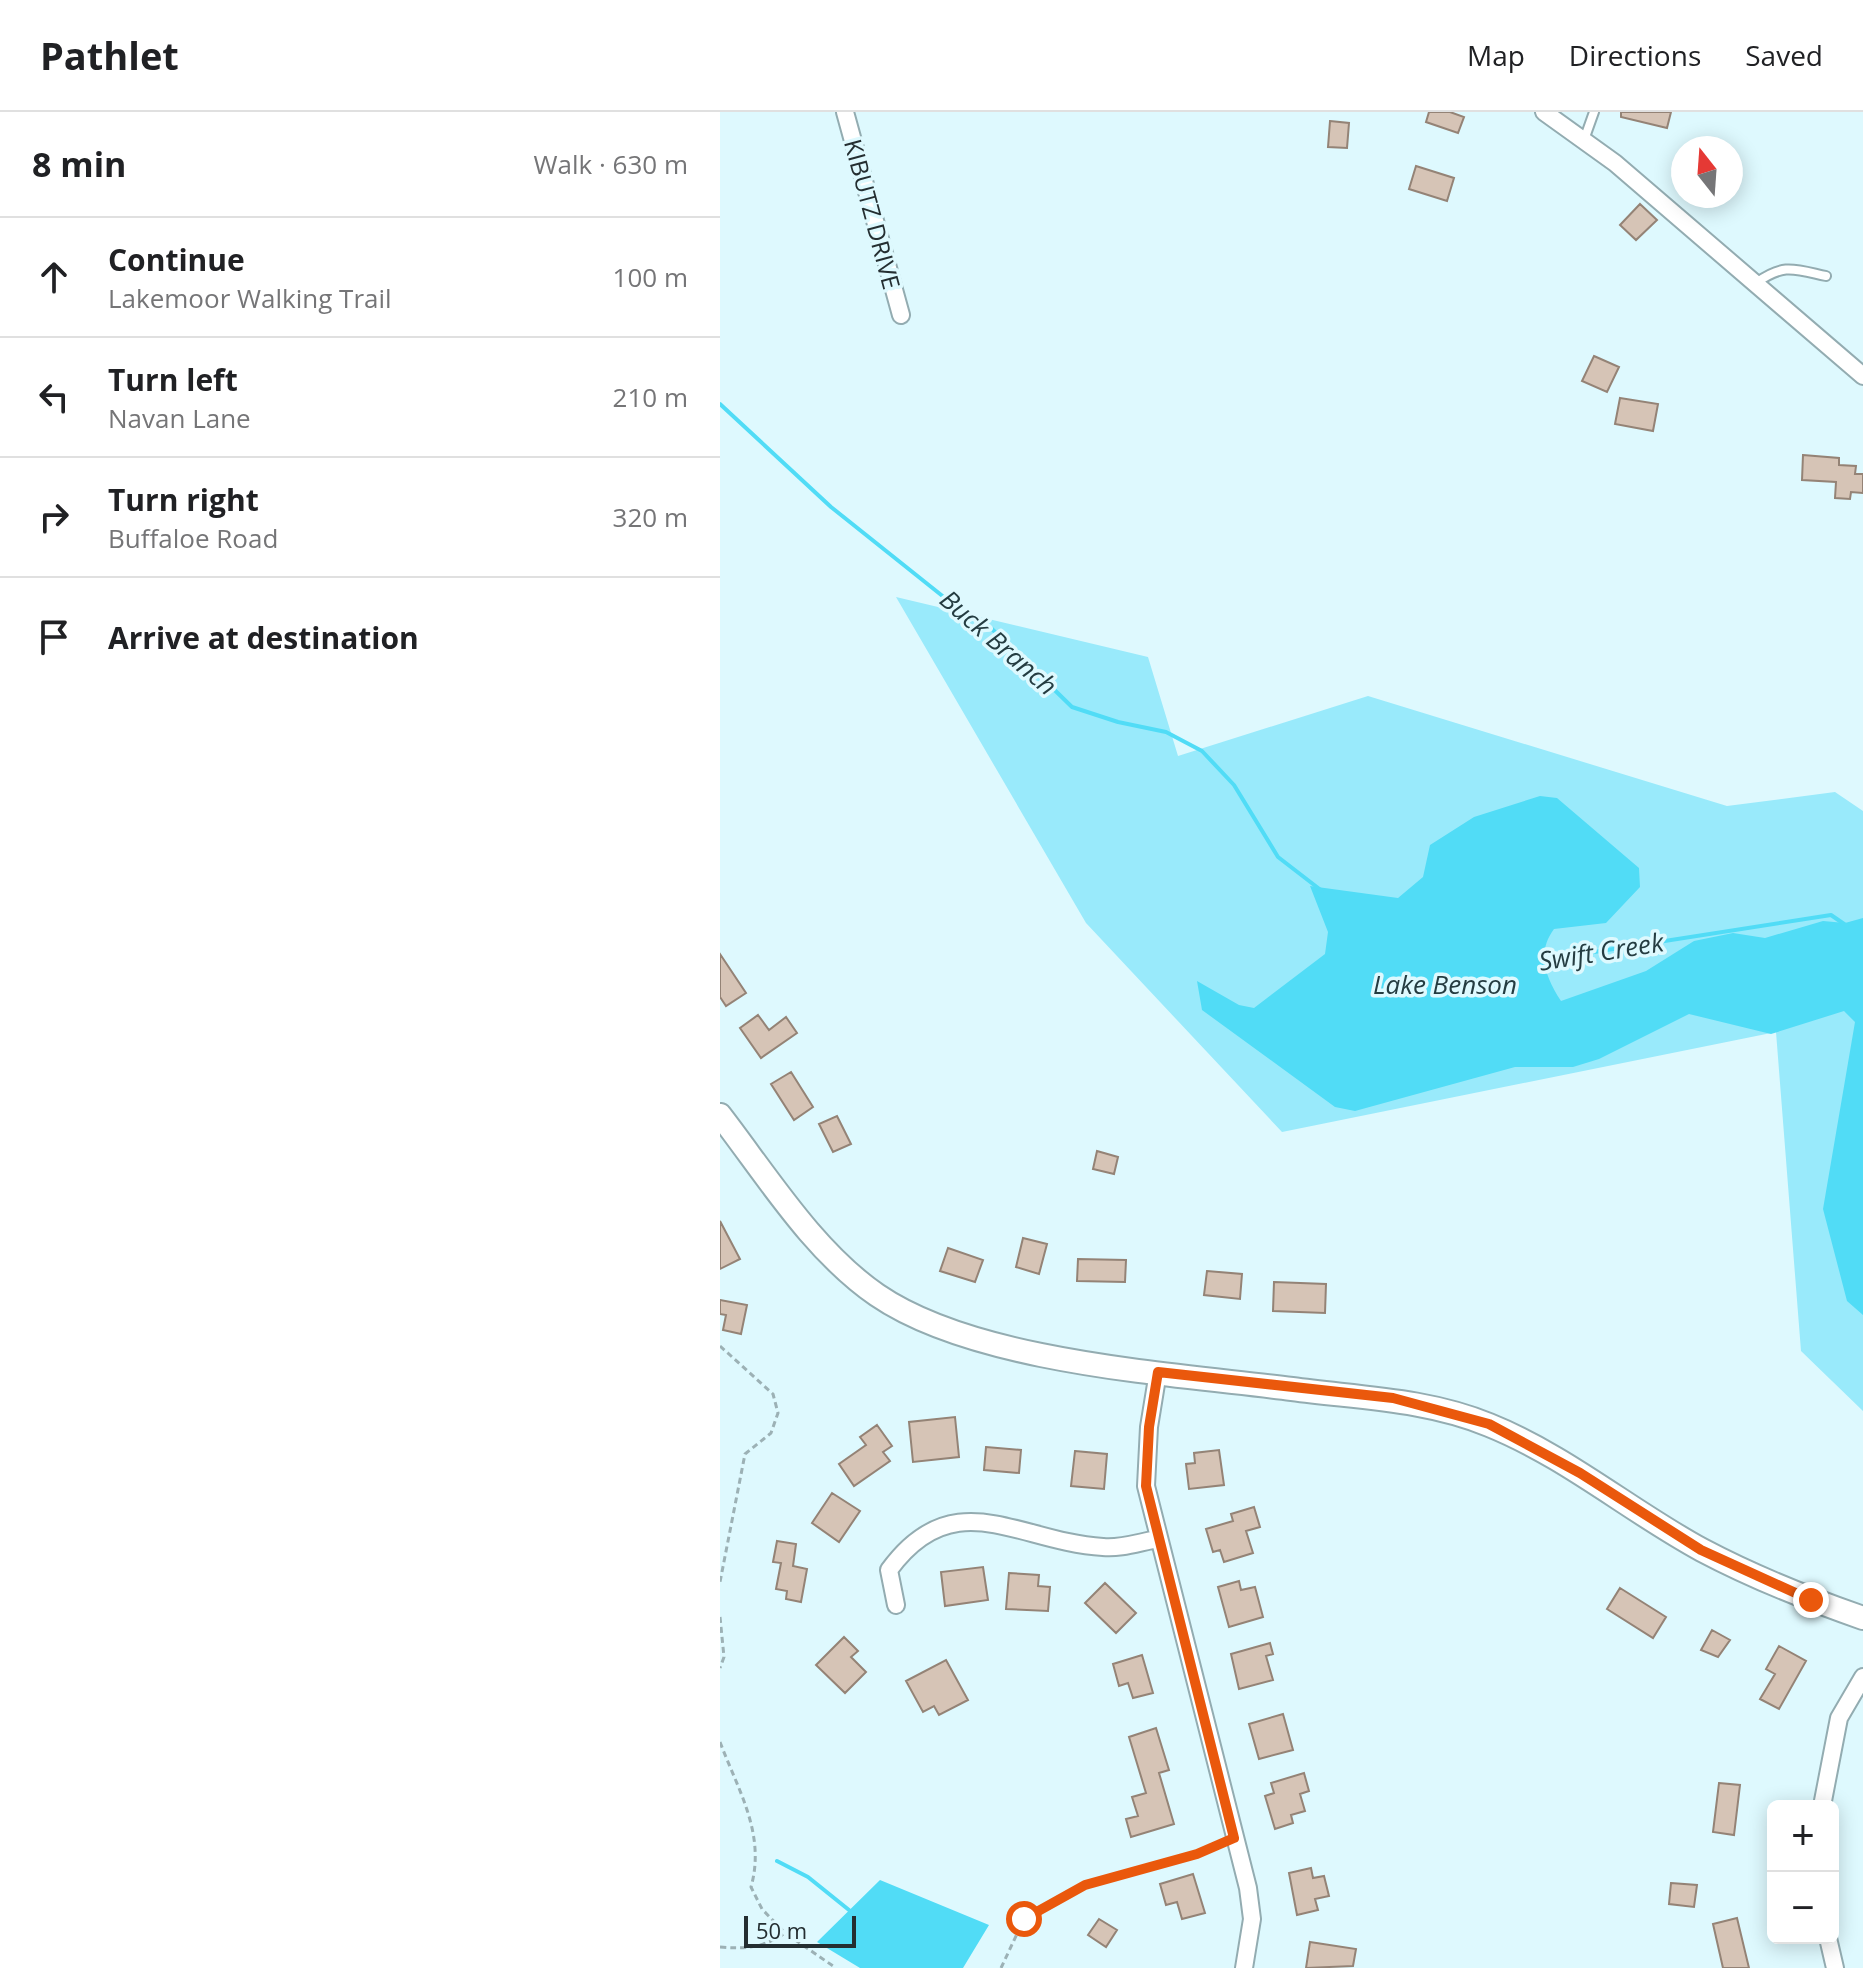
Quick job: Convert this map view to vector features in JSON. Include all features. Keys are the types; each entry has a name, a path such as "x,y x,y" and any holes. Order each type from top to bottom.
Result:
{"street":[{"name":"KIBUTZ DRIVE","path":"845,112 901,315"},
{"path":"1544,112 1584,140 1863,376"},
{"path":"720,1115 817,1241 878,1295 951,1332 1072,1361 1393,1398 1489,1424 1580,1473 1701,1550 1811,1600 1863,1618"},
{"path":"1158,1372 1149,1427 1146,1486 1252,1919 1244,1968"},
{"path":"896,1605 889,1570 904,1549 934,1527 972,1520 1107,1548 1158,1539"},
{"path":"1823,1800 1839,1718 1863,1677"},
{"path":"1829,1944 1835,1968"}],"lane":[{"path":"1584,140 1594,112"},
{"path":"1756,283 1773,271 1789,267 1826,276"}],"path":[{"path":"720,1346 773,1394 778,1413 771,1433 745,1454 720,1582"},
{"path":"720,1617 724,1657 720,1668"},
{"path":"720,1742 745,1801 759,1860 751,1887 762,1909 785,1933 836,1968"},
{"path":"1001,1968 1024,1919 1045,1904 1113,1875 1197,1854 1234,1838"},
{"path":"720,1947 748,1949 768,1945 785,1933"}],"shaded area":[{"path":"896,597 1148,657 1178,756 1368,696 1727,806 1835,792 1863,811 1863,1411 1801,1351 1776,1032 1282,1132 1086,923"}],"water":[{"name":"Lake Benson","path":"1540,796 1557,798 1639,868 1640,887 1606,923 1554,929 1544,956 1547,974 1561,1001 1646,971 1694,941 1733,933 1765,938 1823,921 1845,923 1863,918 1863,1315 1847,1301 1823,1209 1855,1022 1844,1011 1771,1034 1689,1014 1599,1059 1573,1067 1515,1067 1355,1111 1335,1107 1202,1010 1197,981 1239,1005 1254,1008 1325,954 1328,932 1310,886 1398,898 1423,877 1430,845 1474,817"},
{"path":"880,1880 989,1925 963,1968 860,1968 817,1942"}],"building":[{"path":"1429,112 1450,112 1464,117 1458,133 1426,122"},
{"path":"1621,112 1671,112 1667,128 1621,117"},
{"path":"1330,121 1349,123 1347,148 1328,147"},
{"path":"1416,166 1454,178 1447,201 1409,189"},
{"path":"1640,204 1657,220 1636,240 1620,225"},
{"path":"1594,356 1619,367 1607,392 1582,381"},
{"path":"1620,398 1658,404 1653,431 1615,424"},
{"path":"1803,455 1839,458 1839,465 1856,466 1855,474 1863,474 1863,493 1851,492 1850,499 1835,498 1836,482 1802,480"},
{"path":"720,954 746,993 726,1006 720,997"},
{"path":"758,1015 769,1030 786,1017 797,1033 761,1058 740,1028"},
{"path":"791,1072 813,1107 794,1120 771,1084"},
{"path":"837,1116 851,1144 833,1152 819,1124"},
{"path":"1097,1151 1118,1157 1114,1174 1093,1169"},
{"path":"720,1221 740,1259 720,1269"},
{"path":"1023,1238 1047,1244 1039,1274 1016,1267"},
{"path":"948,1248 983,1260 975,1282 940,1271"},
{"path":"1078,1259 1126,1260 1125,1282 1077,1281"},
{"path":"1207,1271 1242,1274 1240,1299 1204,1295"},
{"path":"1274,1282 1326,1284 1325,1313 1273,1311"},
{"path":"720,1300 747,1305 741,1334 723,1330 726,1315 720,1314"},
{"path":"955,1417 959,1457 913,1462 909,1422"},
{"path":"877,1425 892,1446 883,1452 890,1461 854,1486 839,1464 866,1445 860,1437"},
{"path":"986,1447 1021,1450 1019,1473 984,1470"},
{"path":"1219,1450 1224,1485 1189,1489 1186,1464 1195,1463 1194,1453"},
{"path":"1075,1451 1107,1454 1104,1489 1071,1486"},
{"path":"832,1493 860,1511 839,1542 812,1523"},
{"path":"1254,1507 1260,1527 1246,1531 1253,1553 1224,1562 1220,1550 1213,1552 1206,1529 1233,1521 1231,1514"},
{"path":"777,1541 796,1544 793,1566 807,1569 801,1602 786,1599 787,1591 776,1589 781,1563 773,1562"},
{"path":"983,1567 988,1600 945,1606 941,1572"},
{"path":"1009,1573 1039,1575 1038,1586 1050,1587 1048,1611 1006,1609"},
{"path":"1239,1581 1241,1590 1255,1587 1263,1617 1229,1627 1218,1587"},
{"path":"1105,1583 1136,1613 1116,1633 1085,1603"},
{"path":"1620,1588 1666,1617 1653,1638 1607,1609"},
{"path":"1712,1630 1730,1640 1718,1657 1701,1650"},
{"path":"844,1637 858,1651 851,1657 866,1672 845,1693 816,1665"},
{"path":"1270,1643 1273,1654 1266,1656 1273,1680 1239,1689 1231,1654"},
{"path":"1779,1646 1806,1661 1779,1709 1760,1699 1775,1674 1766,1669"},
{"path":"1142,1655 1153,1693 1133,1698 1128,1683 1119,1686 1113,1664"},
{"path":"946,1660 968,1700 939,1715 934,1706 923,1712 906,1681"},
{"path":"1283,1714 1293,1750 1259,1759 1249,1724"},
{"path":"1156,1728 1169,1770 1159,1773 1174,1824 1131,1837 1126,1819 1138,1816 1132,1797 1146,1793 1129,1737"},
{"path":"1304,1773 1309,1791 1300,1794 1305,1811 1291,1815 1293,1823 1275,1829 1265,1796 1274,1793 1271,1783"},
{"path":"1719,1783 1740,1785 1734,1835 1713,1832"},
{"path":"1311,1868 1313,1878 1324,1876 1329,1896 1315,1899 1318,1910 1297,1915 1289,1873"},
{"path":"1193,1874 1205,1913 1182,1919 1177,1902 1166,1905 1160,1884"},
{"path":"1671,1883 1697,1885 1694,1907 1669,1904"},
{"path":"1737,1918 1749,1968 1723,1968 1713,1924"},
{"path":"1099,1919 1117,1930 1106,1947 1088,1935"},
{"path":"1310,1942 1356,1949 1353,1966 1306,1968"}],"waterway":[{"name":"Buck Branch","path":"720,404 831,507 945,598 992,629 1072,707 1118,722 1166,732 1202,751 1234,785 1278,857 1322,891"},
{"name":"Swift Creek","path":"1543,960 1831,915 1847,926"},
{"path":"777,1861 808,1877 849,1910"}],"route":[{"path":"1024,1919 1034,1910 1085,1885 1197,1854 1234,1838 1146,1486 1149,1427 1158,1372 1393,1398 1489,1424 1580,1473 1701,1550 1811,1600"}]}
